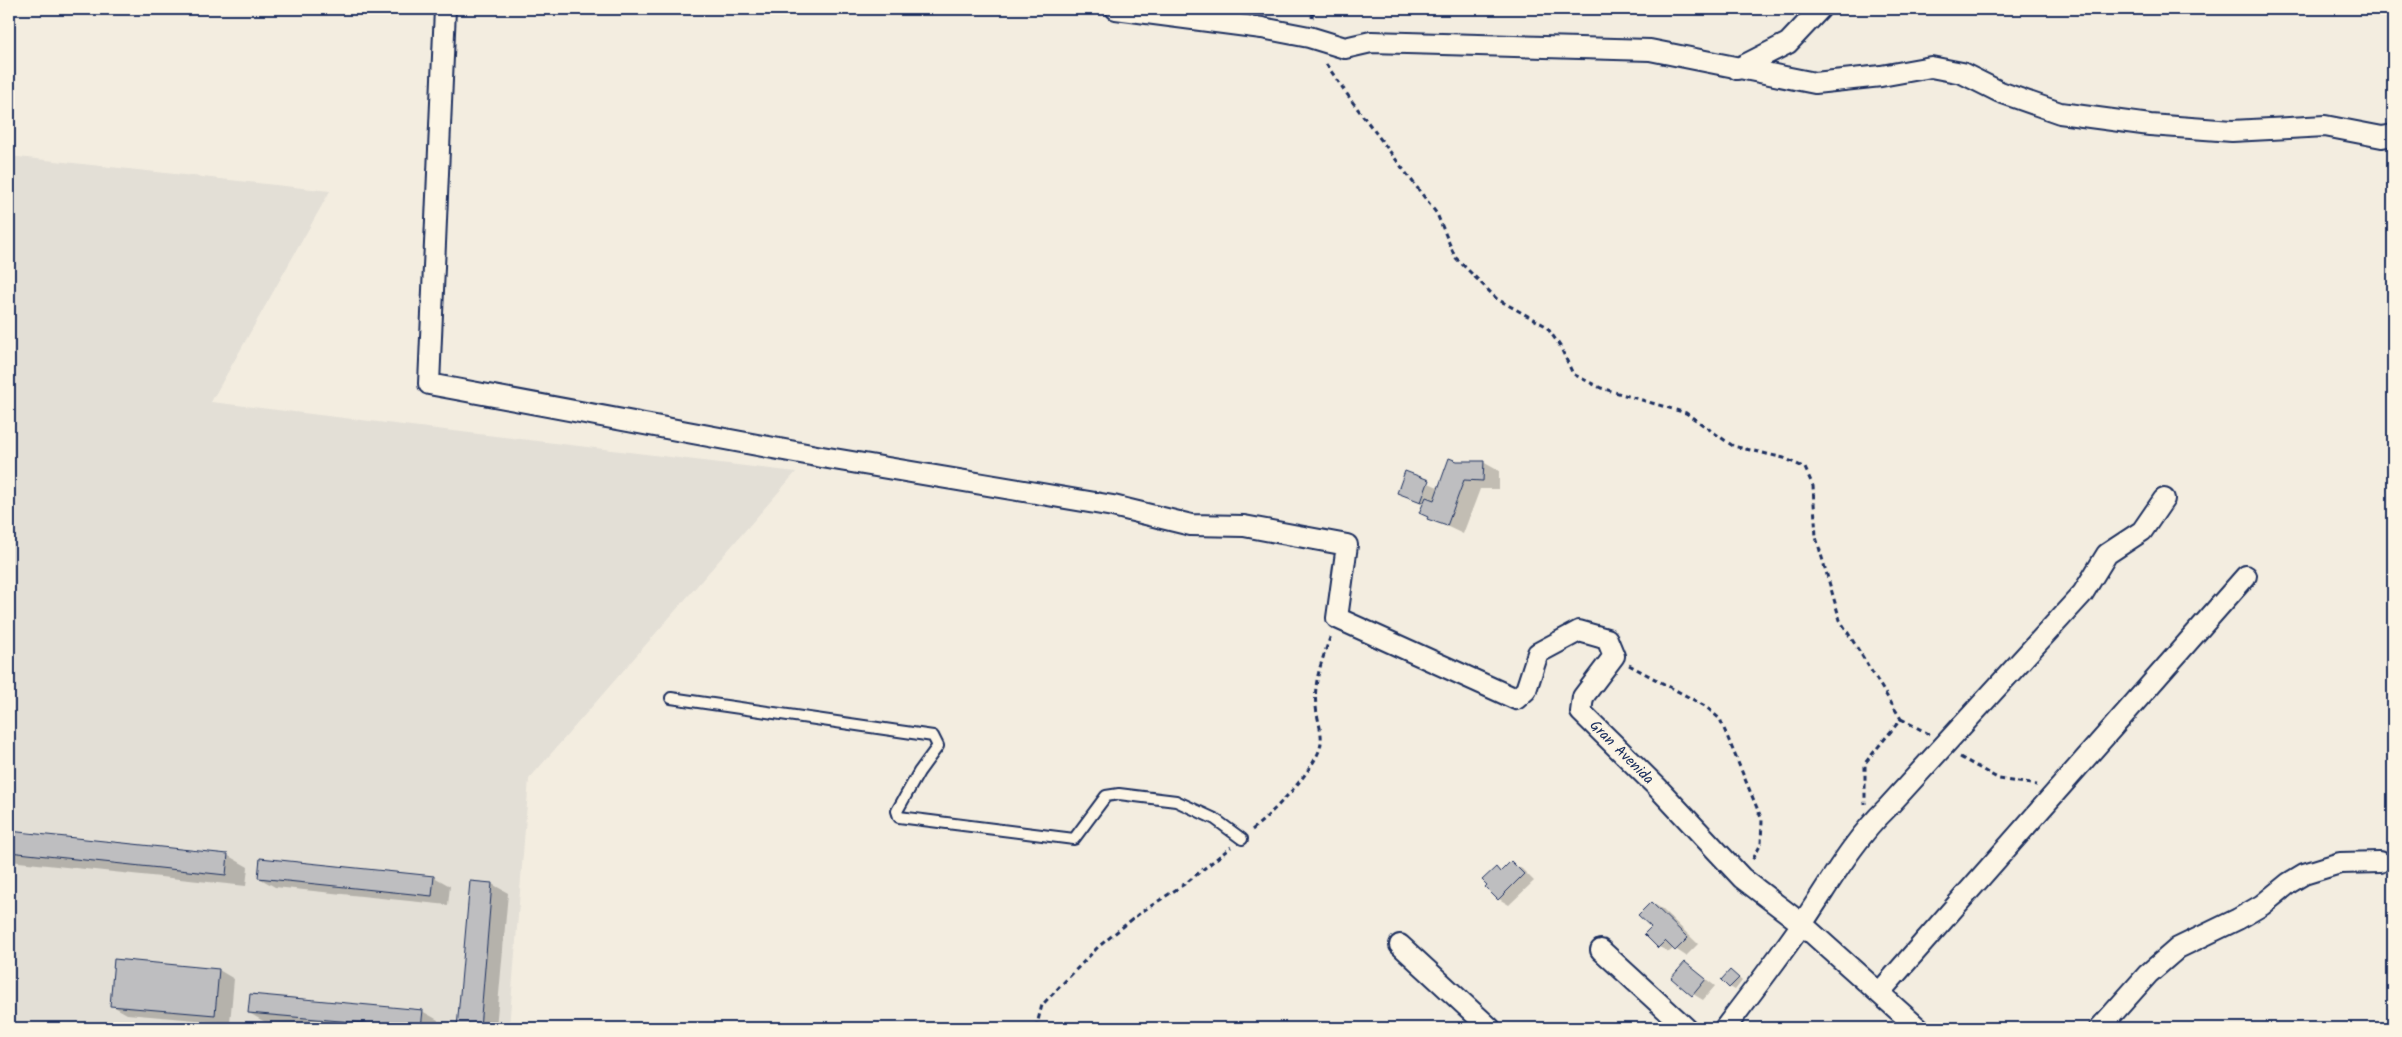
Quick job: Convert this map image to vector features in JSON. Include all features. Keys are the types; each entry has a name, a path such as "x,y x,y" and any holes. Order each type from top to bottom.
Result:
{"street":[{"path":"445,9 429,384 812,455 1113,506 1191,525 1244,526 1346,545 1337,618 1516,699 1526,690 1538,653 1579,631 1606,639 1614,656"},
{"path":"1116,9 1262,28 1308,37 1345,48 1371,42 1650,50 1694,58 1736,69 1815,83 1881,76 1931,68 1962,73 2000,92 2060,113 2150,125 2232,131 2325,126 2382,137 2393,136"},
{"path":"1736,69 1788,43 1820,9"},
{"path":"1735,1024 1865,829 1946,744 2083,593 2107,554 2142,531 2164,499"},
{"path":"1879,993 2246,576"},
{"name":"Gran Avenida","path":"1614,656 1583,697 1581,712 1657,787 1742,878 1802,924 1918,1028"},
{"path":"2100,1028 2148,974 2178,948 2238,919 2304,874 2340,863 2380,862"},
{"path":"1400,944 1490,1028"},
{"path":"1601,950 1686,1028"}],"lane":[{"path":"670,698 933,736 938,746 919,772 897,811 899,816 1074,839 1106,796 1119,794 1176,801 1215,819 1242,839"}],"path":[{"path":"1308,37 1354,104 1437,214 1454,257 1497,299 1546,326 1560,346 1573,374 1601,388 1686,413 1733,446 1784,458 1805,468 1813,486 1816,538 1840,620 1901,719 1946,744 1965,761 1998,779 2043,786 2064,783"},
{"path":"1614,656 1705,706 1720,719 1762,820 1761,844 1742,878"},
{"path":"1865,829 1865,763 1901,719"}],"shaded area":[{"path":"9,156 330,191 211,402 796,472 529,779 509,1028 9,1028"}],"building":[{"path":"1449,458 1457,461 1484,461 1483,481 1464,480 1447,526 1427,519 1428,517 1419,513 1426,497 1434,500"},
{"path":"1405,471 1429,480 1421,502 1397,493"},
{"path":"9,831 228,854 226,875 9,852"},
{"path":"260,858 434,876 432,896 258,878"},
{"path":"1511,861 1524,874 1498,900 1485,887 1487,885 1482,880 1496,867 1500,872"},
{"path":"470,881 492,883 480,1028 457,1028"},
{"path":"1651,902 1688,938 1675,951 1665,941 1658,948 1644,934 1651,927 1638,915"},
{"path":"114,959 219,969 215,1015 110,1006"},
{"path":"1685,962 1706,979 1692,996 1671,978"},
{"path":"1730,970 1739,978 1729,988 1721,980"},
{"path":"250,994 423,1010 421,1028 248,1013"},
{"path":"209,1023 231,1028 208,1028"}]}
